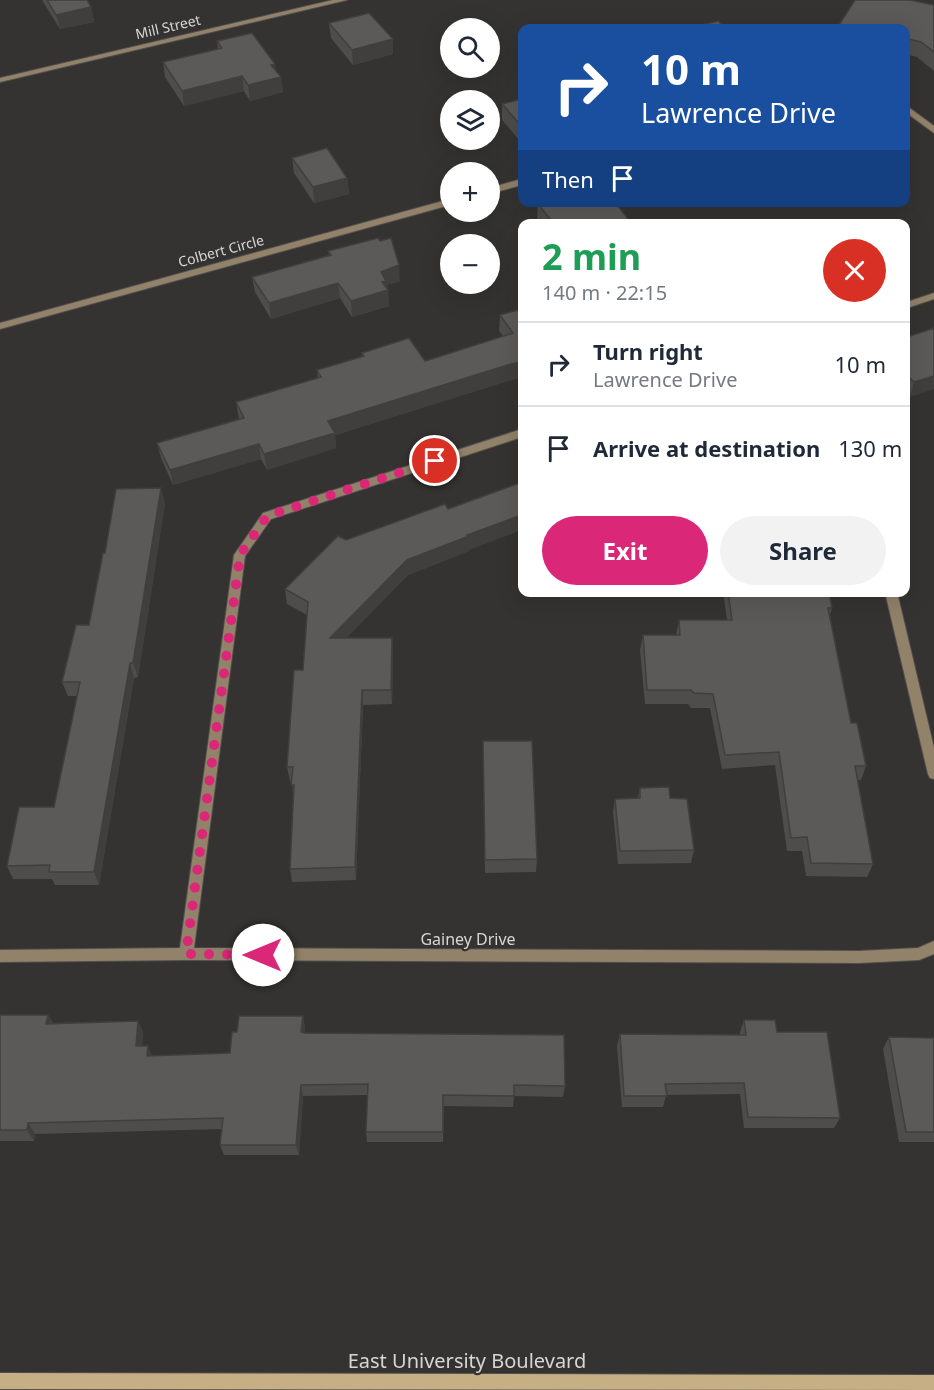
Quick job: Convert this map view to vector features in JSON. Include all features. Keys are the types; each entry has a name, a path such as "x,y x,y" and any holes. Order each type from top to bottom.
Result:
{"street":[{"name":"Mill Street","path":"0,80 343,0"},
{"path":"910,111 934,130"},
{"path":"500,188 518,183"},
{"name":"Colbert Circle","path":"0,326 440,205"},
{"path":"910,304 934,296"},
{"path":"186,954 240,555 252,535 267,516 518,434"},
{"path":"892,597 934,774"},
{"name":"Gainey Drive","path":"0,956 186,954 859,957 919,954 934,947"},
{"name":"East University Boulevard","path":"0,1381 934,1383"}],"building":[{"path":"47,0 87,0 91,7 56,15"},
{"path":"855,0 910,0 934,5 934,52 921,42 910,39 910,24 840,24"},
{"path":"369,13 393,39 352,50 329,23"},
{"path":"718,21 721,24 706,24"},
{"path":"252,33 275,64 271,65 281,77 248,85 242,76 182,91 163,62 222,48 217,41"},
{"path":"518,100 518,122 502,104"},
{"path":"327,148 347,178 313,187 292,158"},
{"path":"540,207 619,207 628,219 550,219"},
{"path":"378,238 380,241 391,238 399,265 381,272 386,281 382,282 388,290 351,301 338,283 269,303 252,277 331,255 328,251"},
{"path":"518,310 518,363 328,421 335,433 264,454 259,444 170,470 157,443 244,418 236,402 321,377 317,370 364,356 362,353 409,338 425,361 513,333 500,315"},
{"path":"934,328 934,376 914,382 910,378 910,336"},
{"path":"518,483 518,516 407,560 330,638 392,638 391,690 362,690 355,867 290,869 294,785 291,785 293,767 287,767 294,670 303,670 308,602 285,589 338,536 346,540 445,504 448,509"},
{"path":"161,488 133,663 130,663 94,872 49,872 50,865 7,866 19,807 54,807 80,682 62,682 76,625 89,625 116,489"},
{"path":"729,597 830,597 832,608 828,608 851,723 857,723 866,766 855,766 873,864 811,863 807,837 791,838 779,752 725,755 713,694 694,693 691,690 647,690 643,635 680,635 679,620 732,620"},
{"path":"483,741 532,741 537,859 485,860"},
{"path":"669,787 670,798 687,799 694,850 620,851 615,799 640,798 640,788"},
{"path":"0,1015 48,1015 46,1024 138,1021 136,1046 148,1046 147,1056 230,1053 232,1032 237,1032 239,1016 303,1016 301,1032 304,1033 564,1035 565,1086 514,1085 514,1096 443,1095 443,1132 366,1132 368,1084 301,1085 296,1145 220,1145 223,1118 28,1123 27,1130 0,1130"},
{"path":"744,1020 775,1020 777,1032 827,1032 840,1118 748,1117 744,1083 665,1084 667,1096 624,1096 620,1034 746,1035"},
{"path":"889,1037 934,1038 934,1132 906,1132"}],"route":[{"path":"263,955 186,954 240,555 267,516 435,461"}]}
